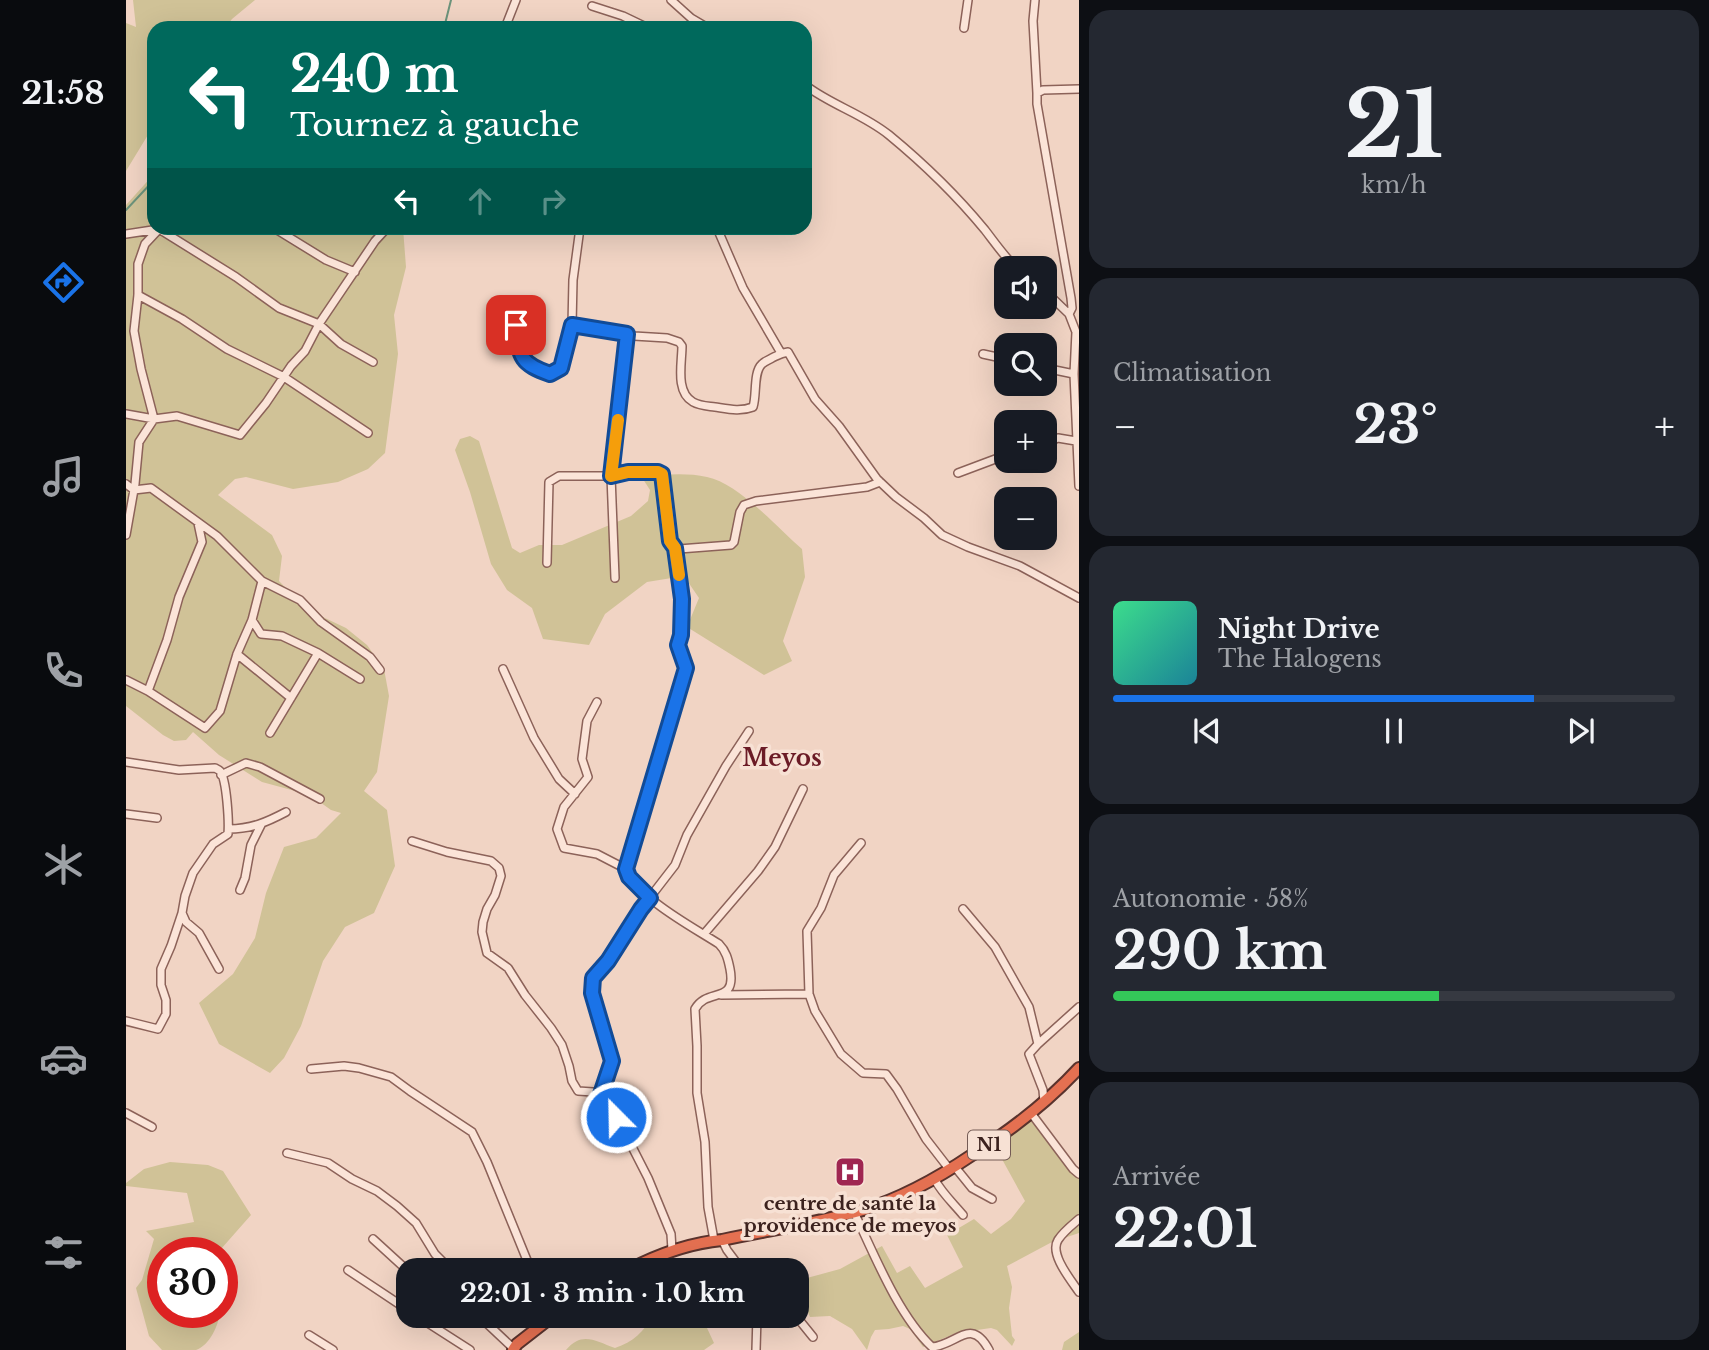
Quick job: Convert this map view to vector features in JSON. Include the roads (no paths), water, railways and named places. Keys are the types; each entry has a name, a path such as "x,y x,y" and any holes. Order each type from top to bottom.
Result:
{"highway":[{"name":"N1","path":"654,1258 672,1250 854,1212 935,1180 1044,1103 1079,1068"},
{"path":"513,1349 538,1328"}],"street":[{"path":"508,21 516,0"},
{"path":"671,0 696,21"},
{"path":"964,28 968,0"},
{"path":"1035,0 1033,21 1037,104 1076,331 1073,374 1079,486"},
{"path":"592,6 633,21"},
{"path":"1037,93 1042,90 1079,89"},
{"path":"812,91 876,125 891,137 970,214 1006,256"},
{"path":"126,234 147,230"},
{"path":"126,535 139,442 154,419 134,331 138,264 145,244 153,235"},
{"path":"171,235 279,308 319,324 341,344 373,362"},
{"path":"285,235 326,260 355,272"},
{"path":"126,414 154,419 177,415 240,435 305,351 319,324 381,235"},
{"path":"516,325 523,360 531,368 550,374 561,368 572,325 573,280 579,235"},
{"path":"720,235 743,288 781,352"},
{"path":"138,295 182,319 227,349 284,377 368,433"},
{"path":"1057,302 1074,318"},
{"path":"572,325 679,342 682,346 681,384 685,395 692,402 725,409 744,411 753,407 761,365 781,352 788,352 815,399 839,426 880,482 942,536 1020,566 1079,598"},
{"path":"615,578 611,476 627,334"},
{"path":"983,354 994,356"},
{"path":"1057,371 1073,374"},
{"path":"1057,438 1076,441"},
{"path":"958,473 994,460"},
{"path":"547,563 549,482 559,476 611,476 628,472 662,474 670,541 675,548 682,599 681,635 678,645 686,668 626,869 629,877 650,898 726,950 732,981 727,992 721,995"},
{"path":"675,548 731,545 734,542 740,512 744,505 756,501 867,487 880,482"},
{"path":"126,484 134,490 151,488 198,522 217,536 262,581 300,600 321,622 370,657 380,670"},
{"path":"148,691 167,640 178,597 202,542 198,522"},
{"path":"126,680 205,728 220,710 237,654 252,620 262,581"},
{"path":"252,620 261,634 282,636 318,653 360,679"},
{"path":"270,733 318,653"},
{"path":"237,654 291,698"},
{"path":"503,669 534,738 559,779 575,794"},
{"path":"597,702 587,720 582,759 588,777 564,807 558,829 564,848 597,854 626,869"},
{"path":"601,1094 612,1061 592,993 593,978 608,961 641,909 675,865 687,835 748,731"},
{"path":"126,762 179,771 215,768 221,775 226,793 229,830 228,834 213,844 193,873 172,946 161,968 166,1014 158,1029 126,1021"},
{"path":"221,775 246,763 260,767 320,800"},
{"path":"704,934 775,847 803,789"},
{"path":"229,830 261,825 286,812"},
{"path":"126,814 157,818"},
{"path":"240,890 251,845 261,825"},
{"path":"412,841 491,861 499,868 501,876 483,922 482,932 487,953 508,968 551,1028 562,1045 572,1081 578,1091 601,1094 648,1178 671,1234 672,1250"},
{"path":"861,843 834,875 821,908 807,931 809,994 815,1011 841,1054 863,1073 886,1073 926,1139 972,1188 992,1199"},
{"path":"963,909 995,947 1029,1007 1038,1044"},
{"path":"182,913 186,922 199,933 219,969"},
{"path":"733,1258 718,1240 708,1207 705,1142 697,1093 698,1046 695,1009 702,999 721,995 809,994"},
{"path":"1044,1103 1043,1090 1029,1054 1079,1007"},
{"path":"311,1069 344,1066 391,1077 472,1132 526,1258"},
{"path":"126,1113 152,1127"},
{"path":"1031,1113 1079,1174"},
{"path":"287,1153 328,1163 377,1191 416,1223 439,1258"},
{"path":"935,1180 962,1215"},
{"path":"854,1212 887,1282 926,1342 939,1348 971,1333 979,1335 989,1350"},
{"path":"1079,1219 1058,1240 1056,1248 1057,1256 1079,1292"},
{"path":"373,1239 396,1260"},
{"path":"348,1270 396,1302"},
{"path":"436,1328 470,1350"},
{"path":"491,1328 513,1349"},
{"path":"756,1350 757,1328"},
{"path":"806,1328 813,1337"},
{"path":"309,1335 333,1350"}],"waterway":[{"path":"446,21 451,0"},
{"path":"126,210 147,188"}],"place":[{"name":"centre de santé la providence de meyos","path":"850,1172"}],"district":[{"name":"Meyos","path":"782,758"}]}
